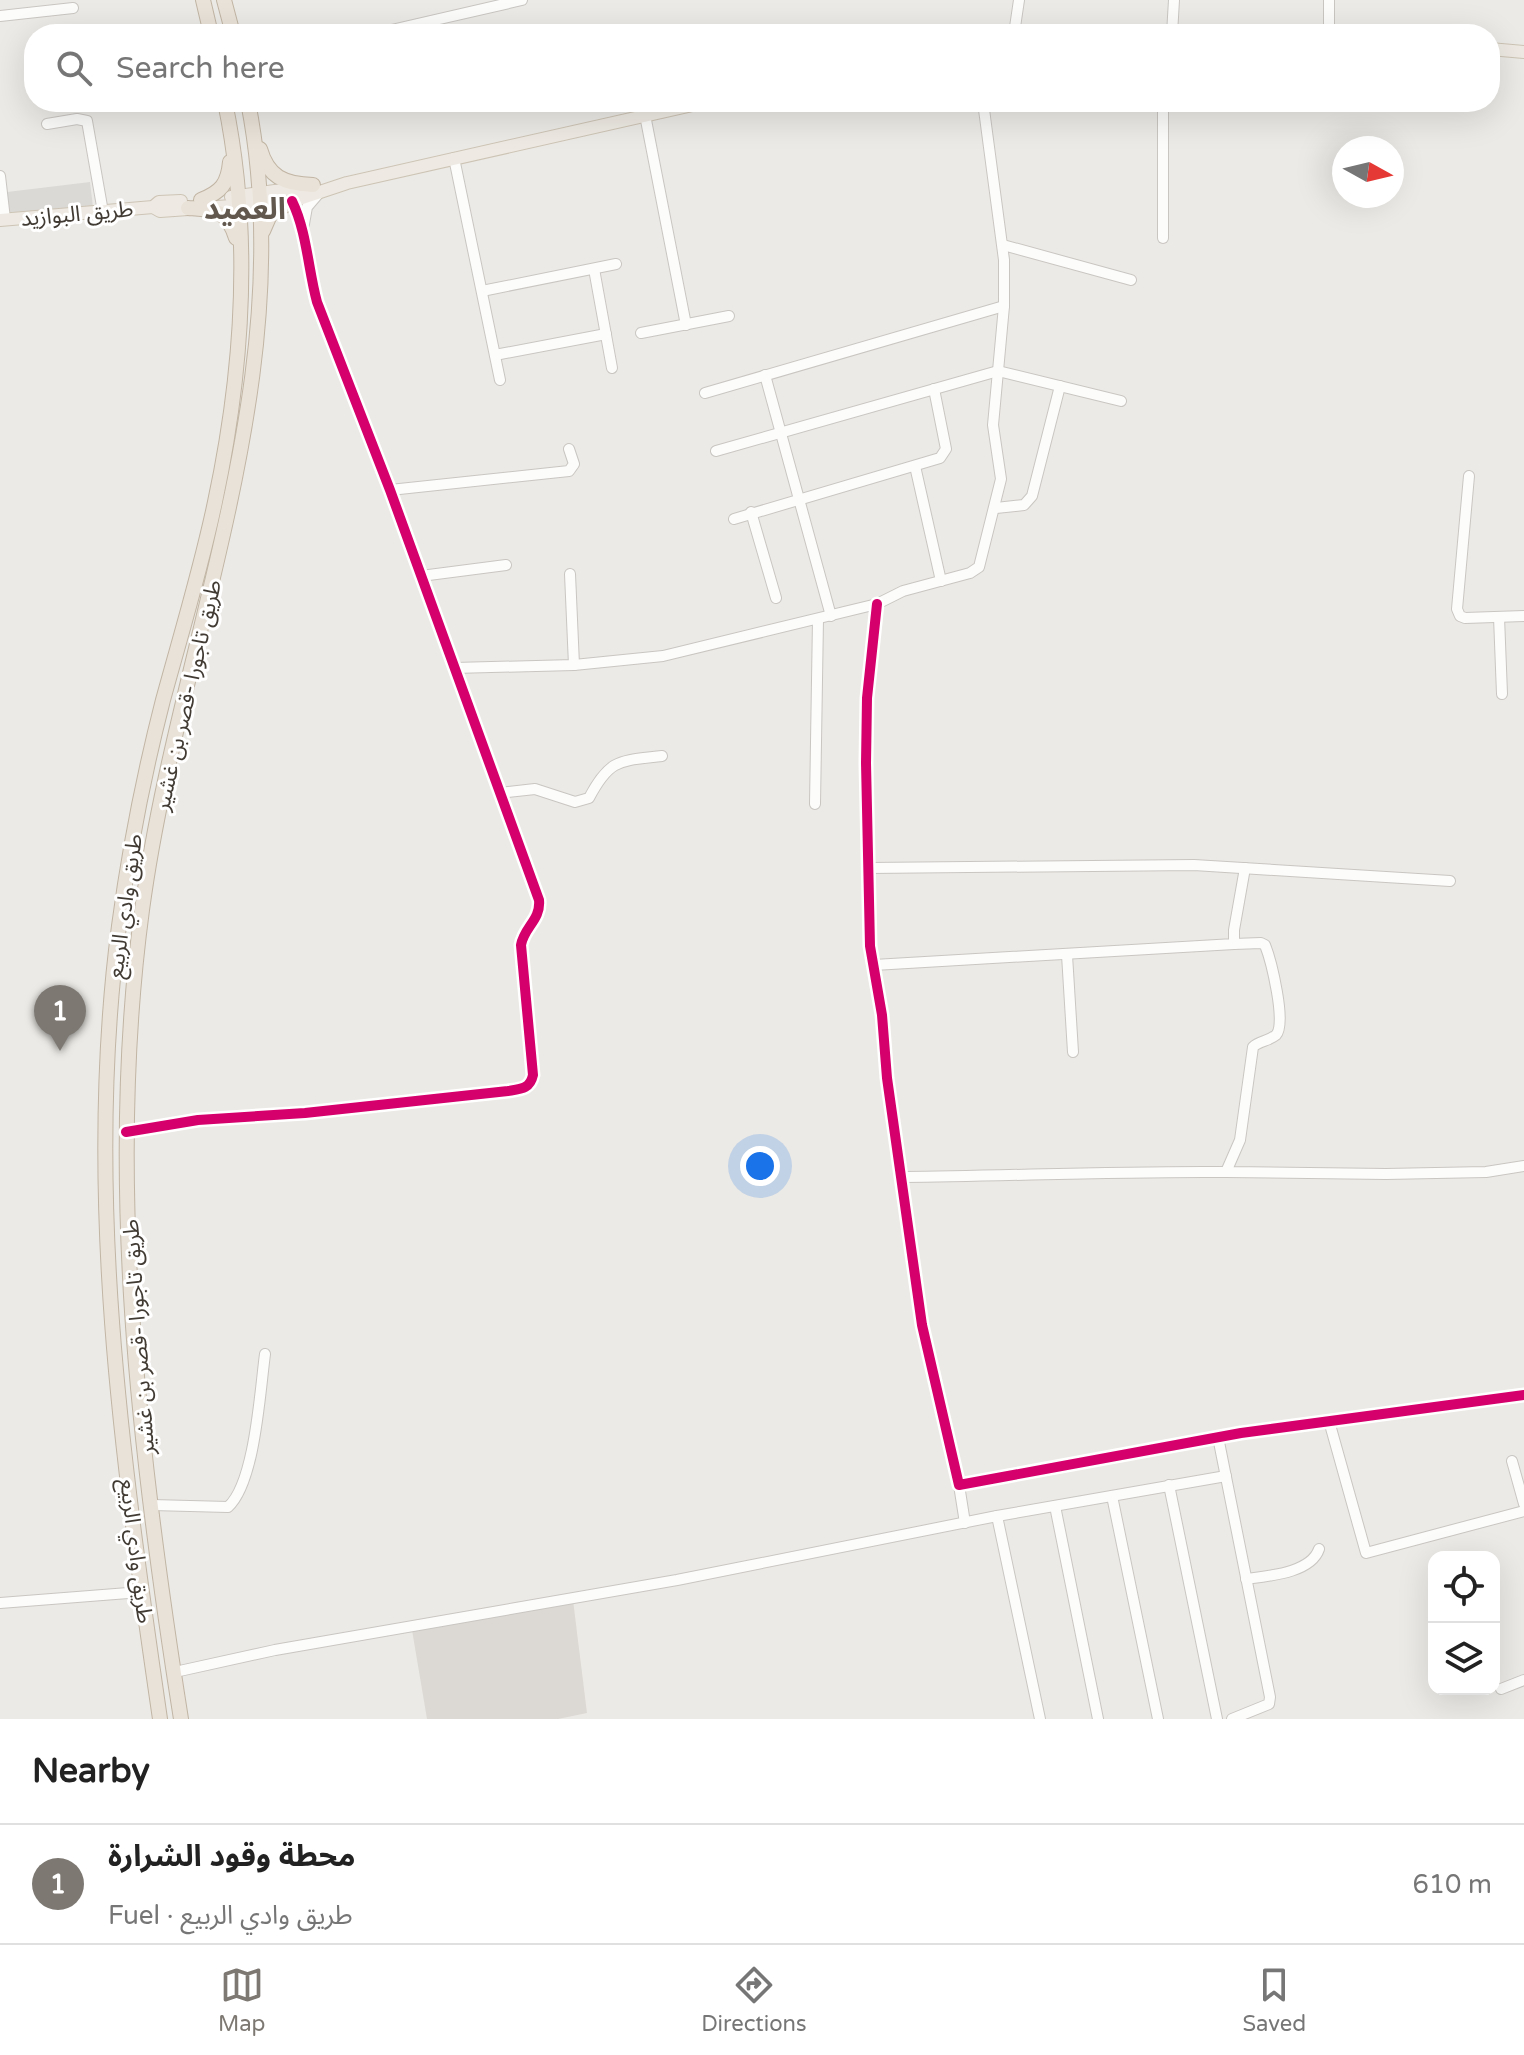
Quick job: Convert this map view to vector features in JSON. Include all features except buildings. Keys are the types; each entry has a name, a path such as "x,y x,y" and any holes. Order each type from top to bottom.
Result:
{"highway":[{"path":"203,0 209,24"},
{"path":"224,0 230,24"},
{"name":"طريق وادي الربيع","path":"160,1719 124,1446 108,1254 105,1146 112,987 140,801 163,701 194,594 222,464 236,367 241,251 239,200 227,112"},
{"name":"طريق تاجورا -قصر بن غشير","path":"181,1719 152,1505 132,1302 126,1132 133,995 147,876 180,709 219,556 253,382 261,279 259,199 250,112"},
{"path":"253,127 264,163 271,173 287,183 316,189"},
{"path":"201,200 218,192 227,181 231,134"},
{"path":"260,243 270,215 291,201"},
{"path":"188,208 215,211 227,218 241,251"}],"main road":[{"path":"1500,50 1524,52"},
{"path":"259,199 347,183 659,112"},
{"path":"239,200 160,211 153,207 159,202 201,200 259,199 291,201 316,189"},
{"name":"طريق البوازيد","path":"3,220 153,207"}],"street":[{"path":"418,24 522,0"},
{"path":"1015,24 1019,0"},
{"path":"1173,24 1174,0"},
{"path":"1329,0 1329,24"},
{"path":"0,16 73,8"},
{"path":"454,668 574,665 663,656 877,604 892,595 970,573 979,567 1001,479 993,425 1004,306 1003,245 984,112"},
{"path":"1163,112 1163,238"},
{"path":"645,115 686,325"},
{"path":"47,124 77,119 87,121 103,212"},
{"path":"454,158 500,380"},
{"path":"0,176 3,220"},
{"path":"303,230 307,207 316,189"},
{"path":"126,1132 198,1120 305,1113 526,1088 532,1082 521,945 523,935 537,918 540,909 390,490 317,302 303,230 291,201"},
{"path":"1003,245 1131,280"},
{"path":"482,291 616,264"},
{"path":"594,269 612,368"},
{"path":"705,393 1004,306"},
{"path":"641,333 729,316"},
{"path":"495,355 606,334"},
{"path":"716,451 998,371 1121,401"},
{"path":"765,375 831,616"},
{"path":"996,508 1024,505 1032,496 1060,386"},
{"path":"734,519 940,458 946,449 934,389"},
{"path":"390,490 569,471 574,464 569,449"},
{"path":"915,466 941,581"},
{"path":"1469,476 1457,609 1460,616 1465,618 1524,616"},
{"path":"751,512 776,598"},
{"path":"421,576 506,565"},
{"path":"570,574 574,665"},
{"path":"877,604 867,698 868,927 922,1325 965,1523"},
{"path":"1499,617 1502,694"},
{"path":"815,804 818,619"},
{"path":"500,793 535,789 575,802 589,798 607,769 623,761 662,756"},
{"path":"869,868 1194,865 1450,881"},
{"path":"1234,944 1245,868"},
{"path":"874,965 920,960 1265,945 1280,1027 1276,1035 1253,1047 1240,1140 1226,1172"},
{"path":"1067,955 1073,1052"},
{"path":"903,1177 1045,1176 1152,1171 1319,1174 1486,1172 1524,1166"},
{"path":"152,1505 228,1507 236,1500 248,1467 265,1354"},
{"path":"959,1485 1218,1437 1524,1395"},
{"path":"1329,1421 1366,1553 1524,1511"},
{"path":"1218,1437 1270,1697 1269,1704 1232,1719"},
{"path":"1512,1461 1524,1504"},
{"path":"175,1672 275,1650 665,1582 997,1516 1226,1476"},
{"path":"1169,1485 1217,1719"},
{"path":"1112,1496 1158,1719"},
{"path":"1055,1506 1098,1719"},
{"path":"997,1516 1040,1719"},
{"path":"1246,1579 1275,1575 1308,1563 1315,1559 1319,1549"},
{"path":"0,1603 141,1592"},
{"path":"1501,1689 1524,1680"}],"shaded area":[{"path":"90,182 93,207 9,216 7,192"},
{"path":"573,1600 587,1713 558,1719 427,1719 412,1630"}],"cycle path":[{"path":"126,1132 198,1120 305,1113 508,1091 527,1086 533,1075 521,945 535,918 539,900 390,490 317,302 304,238 292,201"},
{"path":"877,604 867,698 870,946 882,1015 887,1078 922,1325 959,1485 1241,1433 1524,1395"}],"place":[{"name":"محطة وقود الشرارة","path":"60,1051"}],"district":[{"name":"العميد","path":"245,209"}]}
